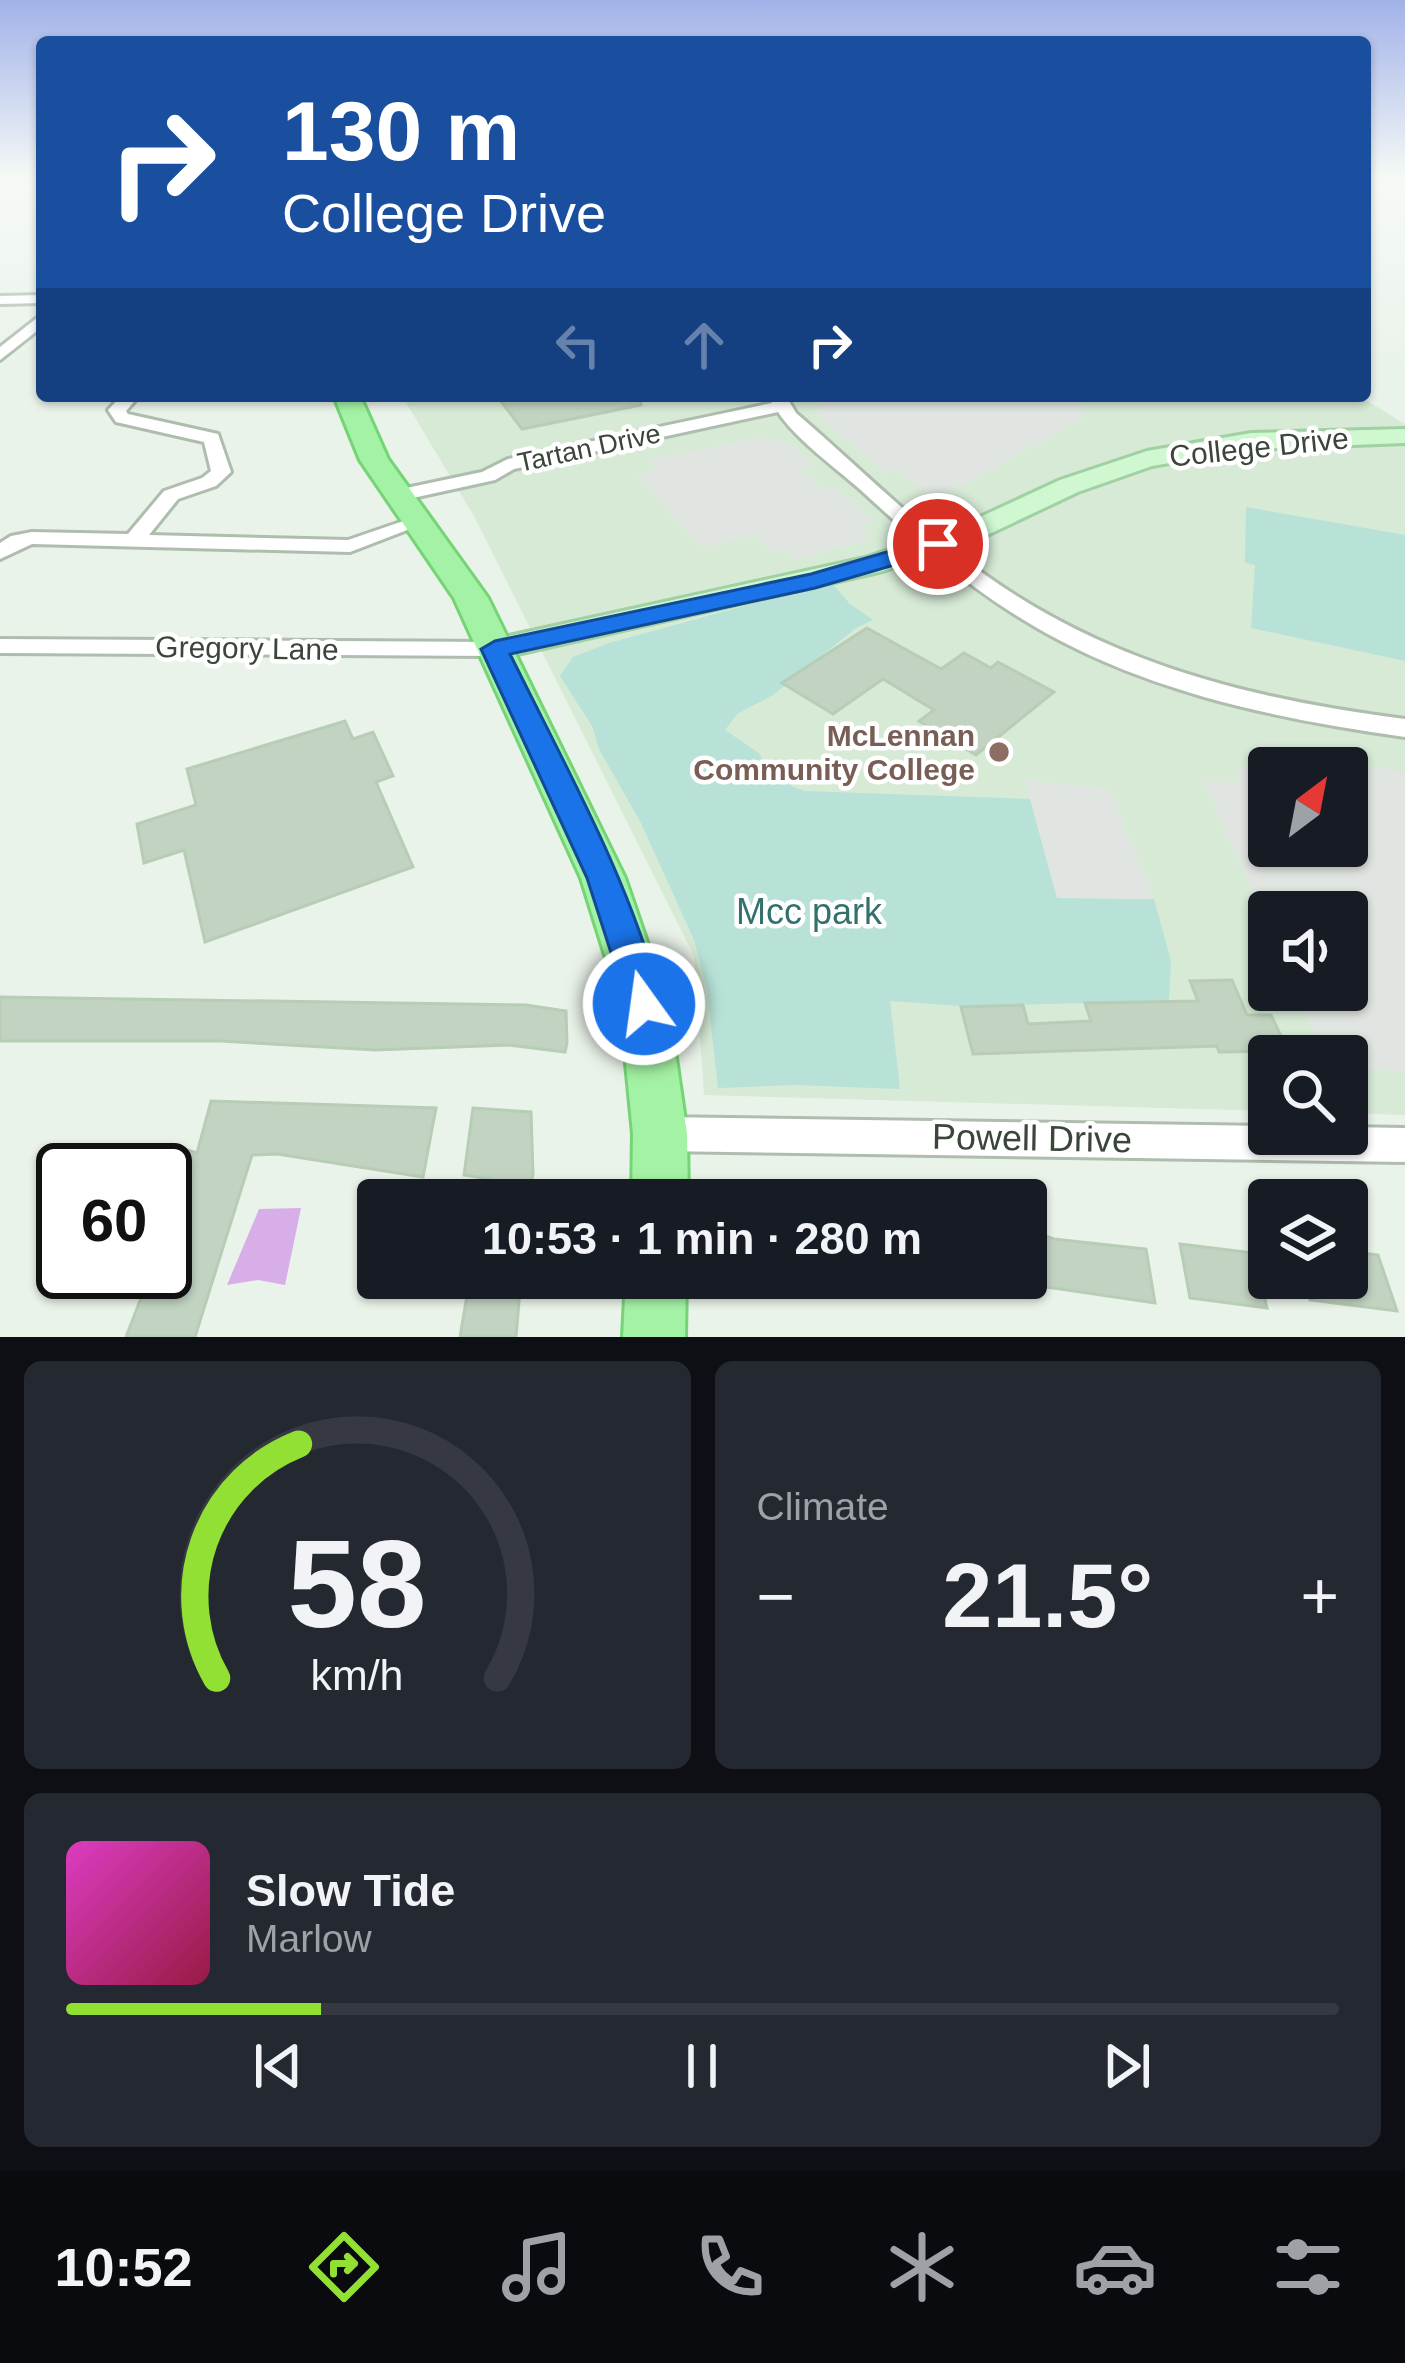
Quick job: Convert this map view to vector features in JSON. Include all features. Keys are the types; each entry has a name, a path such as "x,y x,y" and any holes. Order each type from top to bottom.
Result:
{"main road":[{"path":"350,402 374,460 471,598 603,878 630,949 644,1004 660,1179"},
{"path":"654,1337 655,1299"}],"street":[{"path":"0,300 36,299"},
{"path":"0,356 36,324"},
{"path":"125,402 118,410 122,418 212,438 221,472 209,482 171,495 133,541"},
{"name":"Tartan Drive","path":"0,553 18,540 32,538 350,546 408,508 508,465 775,402"},
{"path":"780,402 1000,595 1112,657 1271,709 1405,728"},
{"name":"College Drive","path":"495,649 815,580 938,544 1069,486 1147,459 1251,441 1405,436"},
{"name":"Gregory Lane","path":"0,646 495,649"},
{"name":"Powell Drive","path":"659,1134 1405,1145"}],"shaded area":[{"name":"McLennan Community College","path":"406,402 1369,402 1405,424 1405,1115 1368,1114 1368,1035 1248,1035 1248,1110 704,1095 694,956 475,518"},
{"path":"820,402 1078,402 1086,407 1078,410 1088,415 967,483 927,494 899,471 886,473 812,411 825,407"},
{"path":"766,437 774,443 787,441 812,464 799,468 823,490 837,488 873,521 860,527 869,539 797,559 785,549 772,551 756,534 701,548 637,474 655,470 651,460"},
{"path":"1248,762 1248,867 1368,867 1368,767 1405,773 1405,1071 1368,1069 1368,1035 1314,1035 1304,1011 1368,1011 1368,891 1252,891 1204,781 1236,783 1240,768"},
{"path":"1025,780 1110,789 1154,899 1057,898"},
{"path":"301,1208 285,1285 258,1280 227,1285 259,1209"}],"green space":[{"path":"1246,507 1405,535 1405,661 1251,628 1255,565 1245,563"},
{"name":"Mcc park","path":"831,582 873,620 856,628 773,695 737,714 725,730 759,753 775,780 805,791 1030,799 1057,898 1154,899 1171,961 1169,1001 961,1006 890,1001 900,1089 718,1088 707,989 694,940 592,726 560,676 573,657 609,643"}],"building":[{"path":"502,402 641,402 641,405 522,429"},
{"path":"867,628 941,669 964,653 991,668 998,662 1054,692 976,755 919,721 934,710 883,679 833,714 782,683"},
{"path":"345,721 353,739 373,732 393,776 376,782 413,867 205,942 184,850 144,863 137,824 196,805 187,769"},
{"path":"1232,980 1247,1015 1271,1015 1280,1035 1248,1035 1248,1052 1219,1052 1217,1046 973,1054 961,1007 1023,1005 1028,1024 1091,1021 1085,1003 1198,1001 1190,981"},
{"path":"0,997 526,1005 566,1011 567,1043 565,1052 509,1045 375,1050 220,1041 0,1041"},
{"path":"211,1101 436,1108 423,1177 277,1154 252,1155 195,1337 126,1337 141,1299 192,1299 192,1151 197,1153"},
{"path":"473,1108 531,1112 532,1179 464,1175"},
{"path":"1047,1237 1146,1249 1155,1303 1047,1287"},
{"path":"1180,1244 1248,1252 1248,1299 1265,1299 1267,1308 1190,1298"},
{"path":"1368,1254 1378,1255 1397,1311 1310,1300 1368,1299"},
{"path":"466,1299 519,1299 516,1337 460,1337"}],"place":[{"name":"McLennan Community College","path":"999,752"}],"route":[{"path":"644,1004 630,949 603,878 495,649 815,580 938,544"}]}
